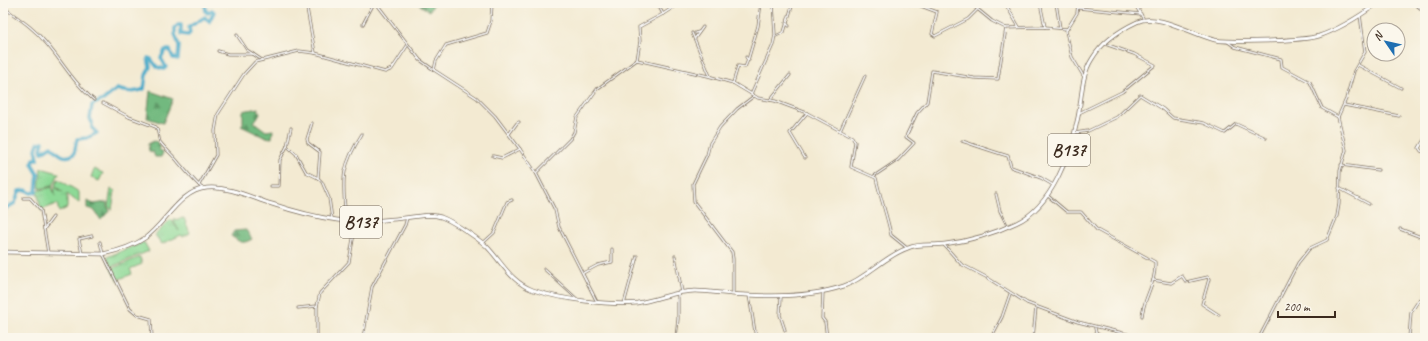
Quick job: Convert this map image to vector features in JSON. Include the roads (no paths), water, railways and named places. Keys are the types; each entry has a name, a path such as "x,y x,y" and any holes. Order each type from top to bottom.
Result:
{"main road":[{"path":"1143,18 1160,20 1196,35 1228,41 1317,36 1360,15 1378,3"},
{"name":"B137","path":"202,188 220,188 332,220 356,222 407,218 423,215 439,216 483,243 508,274 529,288 577,299 624,304 653,300 682,292 700,291 749,295 781,295 823,291 847,285 857,280 907,248 943,244 1008,227 1031,215 1048,196 1068,154 1079,113 1084,77 1092,59 1105,44 1118,33 1143,18"},
{"path":"3,252 103,254 124,249 144,239 181,202 192,193 202,188"}],"street":[{"path":"306,3 316,53"},
{"path":"363,24 375,3 407,46 420,60 476,98 495,116 536,173 555,210 559,228 597,302"},
{"path":"434,70 436,61 446,45 487,33 491,21 492,3"},
{"path":"657,3 663,14"},
{"path":"536,173 570,140 574,132 577,117 597,89 636,60 639,50 639,27 680,3"},
{"path":"733,84 738,66 745,67 748,60 758,26 761,3"},
{"path":"773,3 775,38"},
{"path":"751,94 777,34 784,32 793,3"},
{"path":"912,3 936,12 932,34 935,36 968,19 977,10"},
{"path":"970,3 977,10 1006,28 1045,27 1067,29"},
{"path":"1005,3 1019,27"},
{"path":"1040,3 1045,27"},
{"path":"1056,3 1060,28"},
{"path":"1078,3 1076,16 1067,29 1068,44 1072,57 1084,77"},
{"path":"1134,3 1143,18"},
{"path":"1139,3 1139,11"},
{"path":"1414,3 1425,12"},
{"path":"3,7 27,24 45,42 75,81 94,100"},
{"path":"1078,8 1141,14"},
{"path":"1259,338 1301,258 1310,248 1325,241 1330,234 1338,211 1341,165 1346,151 1346,145 1338,117 1365,50 1360,15"},
{"path":"786,23 789,26"},
{"path":"695,38 702,27"},
{"path":"874,176 898,160 914,143 906,137 917,113 927,102 932,71 974,78 998,79 1006,28"},
{"path":"699,32 694,33 695,38 710,76"},
{"path":"236,35 247,50 262,60"},
{"path":"1228,41 1231,46 1282,59 1282,67 1310,82 1324,110 1338,117"},
{"path":"1079,113 1122,92 1155,65 1134,54 1105,44"},
{"path":"199,185 216,155 215,131 218,114 244,74 255,62 299,51 316,53 384,72 392,69 407,46"},
{"path":"218,51 228,54 253,54"},
{"path":"636,60 710,76 733,84 754,96 806,113 855,140 851,166 874,176 889,222 891,235 907,248"},
{"path":"1358,65 1401,88"},
{"path":"770,100 790,75"},
{"path":"840,131 864,76"},
{"path":"1074,133 1088,131 1117,117 1140,95 1163,109 1173,118 1204,123 1225,133 1236,124 1266,138"},
{"path":"733,294 734,267 732,252 694,202 692,184 707,155 710,143 720,127 737,109 754,96"},
{"path":"103,103 129,117 156,128 158,131 159,140 167,151 202,188"},
{"path":"1344,105 1399,116"},
{"path":"805,158 790,133 806,113"},
{"path":"509,134 516,123 520,122"},
{"path":"312,123 306,139 308,143 320,152 318,178 329,198 332,220"},
{"path":"271,186 279,186 280,160 288,146 291,128"},
{"path":"346,221 344,172 350,153 362,134"},
{"path":"1425,138 1419,148 1421,151 1425,152"},
{"path":"962,141 981,146 985,150 1008,156 1011,167 1041,178 1053,185"},
{"path":"288,146 296,154 306,172 318,178"},
{"path":"493,156 502,158 520,149"},
{"path":"1341,165 1378,170"},
{"path":"1339,188 1369,204"},
{"path":"996,194 1000,211 1008,227"},
{"path":"1048,196 1067,212 1081,212 1097,230 1154,260 1155,272 1142,316"},
{"path":"23,198 30,198 41,210 48,253"},
{"path":"483,243 494,233 507,202 512,200"},
{"path":"364,215 365,221"},
{"path":"44,229 52,217"},
{"path":"363,338 372,287 405,225 407,218"},
{"path":"317,338 317,306 320,293 348,262 356,222"},
{"path":"1400,229 1421,237 1425,231"},
{"path":"82,254 79,240 92,236"},
{"path":"100,242 103,254 130,309 137,315 151,319 152,338"},
{"path":"943,244 957,261 986,277 1010,294 1036,307 1094,327 1142,338"},
{"path":"583,273 598,265 612,262 612,249"},
{"path":"624,304 637,256"},
{"path":"675,256 682,292"},
{"path":"544,269 577,299"},
{"path":"1153,280 1171,283 1182,276 1186,282 1208,277 1210,279 1202,304 1219,315"},
{"path":"1409,338 1411,312 1425,290"},
{"path":"823,291 822,318 825,322 827,338"},
{"path":"676,338 678,293"},
{"path":"991,338 1002,317 1010,294"},
{"path":"749,295 756,338"},
{"path":"781,295 780,315 785,330"},
{"path":"298,308 317,306"},
{"path":"1033,338 1036,307"},
{"path":"1094,327 1096,333 1103,338"}],"waterway":[{"path":"3,210 15,203 19,191 26,190 31,193 36,192 38,174 32,164 34,159 38,159 36,149 38,143 43,142 41,149 42,152 51,146 61,155 67,157 74,154 77,139 87,138 97,133 92,128 90,119 92,105 103,100 117,89 130,92 144,89 146,75 150,67 148,58 151,59 157,67 164,69 166,67 161,58 165,50 170,50 173,58 178,59 179,46 175,34 175,28 178,25 181,25 181,34 188,35 190,33 189,27 205,17 209,22 214,12 212,10 208,13 206,12 205,3"},
{"path":"207,3 213,3"}]}
